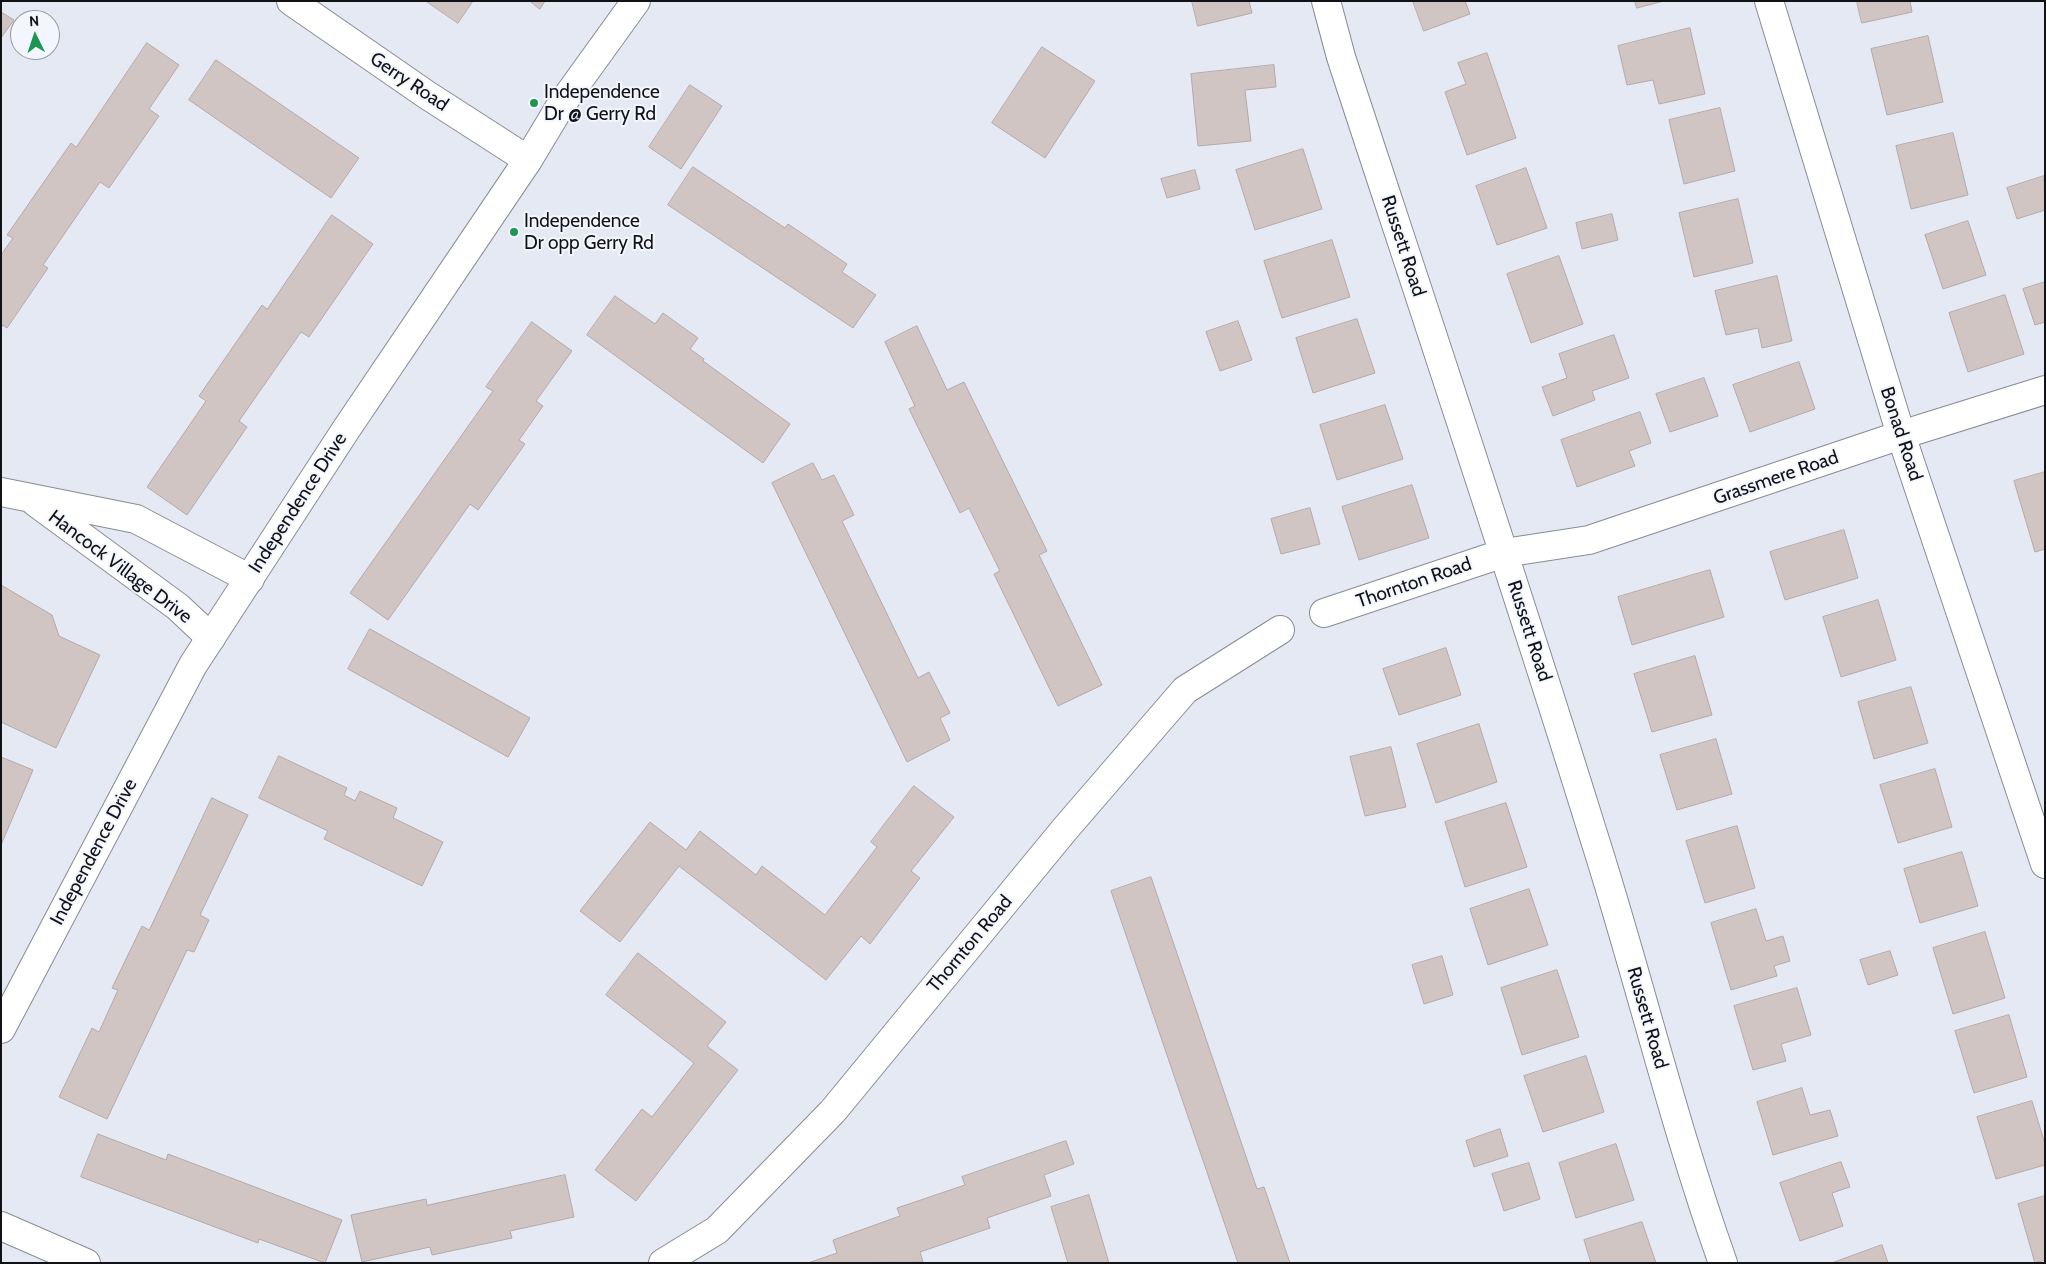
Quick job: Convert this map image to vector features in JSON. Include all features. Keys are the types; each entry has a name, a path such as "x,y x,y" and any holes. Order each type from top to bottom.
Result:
{"street":[{"name":"Gerry Road","path":"291,1 427,95 528,160"},
{"name":"Independence Drive","path":"1,1029 189,674 211,638 345,431 528,160 561,105 636,1"},
{"name":"Russett Road","path":"1326,1 1344,66 1504,552 1596,841 1696,1188 1723,1263"},
{"name":"Bonad Road","path":"1769,1 1901,435 2045,864"},
{"name":"Grassmere Road","path":"1504,552 1589,540 1901,435 2045,390"},
{"name":"Hancock Village Drive","path":"1,492 136,519 250,579"},
{"name":"Hancock Village Drive","path":"28,497 178,607 211,638"},
{"name":"Thornton Road","path":"1324,613 1504,552"},
{"name":"Thornton Road","path":"663,1263 717,1230 833,1111 1065,829 1185,690 1280,630"},
{"path":"1,1226 86,1263"}],"building":[{"path":"426,1 473,1 458,23"},
{"path":"530,1 545,1 540,9"},
{"path":"1192,1 1249,1 1252,13 1198,26"},
{"path":"1413,1 1465,1 1470,14 1424,31"},
{"path":"1635,1 1664,1 1637,8"},
{"path":"1857,1 1910,1 1912,12 1862,23"},
{"path":"1,12 10,18 10,26 1,38"},
{"path":"1690,28 1705,94 1659,104 1653,80 1627,85 1618,46"},
{"path":"1928,36 1943,102 1887,115 1871,49"},
{"path":"147,43 179,65 149,109 159,116 109,188 100,182 43,265 48,268 7,328 3,325 1,328 1,255 13,238 7,235 71,143 76,147"},
{"path":"1042,47 1095,81 1045,158 992,123"},
{"path":"1487,53 1516,138 1467,155 1445,92 1466,84 1458,63"},
{"path":"216,60 359,158 331,198 189,100"},
{"path":"1274,65 1276,87 1245,90 1251,141 1198,146 1191,74"},
{"path":"690,85 722,106 681,169 649,147"},
{"path":"1720,108 1735,171 1684,184 1669,120"},
{"path":"1953,133 1968,195 1911,209 1896,146"},
{"path":"1303,149 1322,209 1255,230 1236,170"},
{"path":"693,167 785,228 788,224 847,264 842,272 876,295 853,328 668,205"},
{"path":"1526,168 1547,228 1497,245 1476,186"},
{"path":"1195,170 1200,189 1167,198 1161,179"},
{"path":"2044,176 2045,210 2017,219 2007,188"},
{"path":"1738,199 1753,263 1694,277 1679,213"},
{"path":"1612,214 1618,240 1582,249 1576,223"},
{"path":"332,215 373,244 309,337 301,332 239,421 247,427 187,515 147,487 206,401 199,396 262,305 267,309"},
{"path":"1968,221 1986,275 1943,289 1925,235"},
{"path":"1332,240 1350,297 1282,318 1264,261"},
{"path":"1559,256 1583,324 1531,343 1507,274"},
{"path":"1777,276 1792,341 1762,348 1758,328 1726,335 1715,291"},
{"path":"2045,282 2045,322 2035,325 2023,289"},
{"path":"2005,295 2024,354 1968,372 1949,313"},
{"path":"615,296 655,324 663,313 698,338 690,349 704,359 703,361 790,424 763,463 587,335"},
{"path":"1357,319 1375,373 1313,393 1296,338"},
{"path":"1238,321 1252,360 1220,371 1206,332"},
{"path":"532,322 572,351 536,401 543,406 519,440 525,444 478,510 470,504 388,620 350,593 493,391 486,387"},
{"path":"917,326 947,390 964,382 1047,551 1039,555 1102,685 1058,706 994,574 1000,571 969,508 960,513 909,409 915,406 885,342"},
{"path":"1614,335 1629,378 1592,391 1595,400 1553,416 1542,387 1567,378 1559,354"},
{"path":"1799,362 1815,409 1750,432 1733,385"},
{"path":"1704,378 1718,416 1670,432 1656,394"},
{"path":"1385,405 1403,459 1337,480 1320,425"},
{"path":"1640,412 1651,443 1629,451 1635,466 1577,487 1561,440"},
{"path":"813,463 822,480 834,475 854,515 842,521 918,678 929,672 950,713 940,718 950,740 907,762 772,483"},
{"path":"2045,472 2045,549 2035,552 2014,481"},
{"path":"1412,485 1429,538 1359,560 1342,507"},
{"path":"1310,508 1320,544 1281,554 1271,519"},
{"path":"1844,530 1858,578 1785,600 1770,552"},
{"path":"1710,570 1724,617 1632,645 1618,597"},
{"path":"1,585 52,615 59,636 100,655 56,748 1,722"},
{"path":"1878,600 1896,660 1841,677 1823,617"},
{"path":"370,629 530,718 508,757 348,669"},
{"path":"1446,648 1461,695 1399,715 1383,669"},
{"path":"1695,656 1712,715 1652,732 1634,674"},
{"path":"1911,687 1928,743 1874,759 1858,702"},
{"path":"1479,724 1497,782 1436,803 1417,744"},
{"path":"1716,739 1732,794 1677,810 1660,755"},
{"path":"1391,747 1406,807 1365,816 1350,757"},
{"path":"279,756 347,788 344,795 355,801 360,791 397,808 393,818 443,842 422,886 324,839 328,831 259,798"},
{"path":"1,757 33,770 1,845"},
{"path":"1935,769 1952,827 1898,843 1880,785"},
{"path":"914,786 954,817 911,871 920,878 870,944 861,936 826,980 679,866 620,942 580,911 650,822 686,850 700,831 756,875 762,866 825,915 877,847 871,842"},
{"path":"212,798 248,815 200,915 209,920 194,952 187,950 107,1119 59,1097 92,1028 99,1032 118,990 112,988 142,926 149,930"},
{"path":"1506,803 1527,867 1465,887 1445,822"},
{"path":"1737,826 1755,888 1705,903 1686,841"},
{"path":"1962,852 1978,906 1920,923 1904,869"},
{"path":"1151,877 1257,1189 1264,1187 1290,1263 1238,1263 1111,891"},
{"path":"1529,889 1548,945 1488,965 1470,909"},
{"path":"1756,909 1766,941 1783,936 1790,961 1774,966 1777,976 1731,990 1711,923"},
{"path":"1985,932 2005,998 1953,1014 1933,948"},
{"path":"1890,951 1898,975 1868,985 1860,960"},
{"path":"638,953 726,1022 707,1046 738,1070 636,1201 595,1170 642,1109 652,1117 694,1063 606,995"},
{"path":"1442,956 1453,995 1424,1004 1412,965"},
{"path":"1557,970 1579,1037 1522,1055 1501,988"},
{"path":"1797,988 1811,1035 1781,1044 1786,1061 1753,1070 1734,1006"},
{"path":"2009,1015 2027,1077 1974,1093 1955,1031"},
{"path":"1586,1056 1604,1112 1543,1132 1524,1076"},
{"path":"1802,1088 1810,1115 1830,1110 1838,1136 1773,1155 1757,1102"},
{"path":"2032,1101 2045,1144 2045,1165 1996,1179 1977,1117"},
{"path":"1500,1129 1508,1156 1474,1167 1466,1141"},
{"path":"98,1134 166,1160 168,1154 342,1220 325,1263 259,1239 258,1243 81,1177"},
{"path":"1066,1141 1074,1164 1044,1175 1051,1196 987,1218 990,1228 920,1252 923,1262 808,1263 837,1253 833,1240 900,1216 897,1208 965,1185 962,1177"},
{"path":"1616,1144 1634,1200 1576,1218 1559,1163"},
{"path":"1841,1162 1850,1187 1832,1193 1843,1226 1800,1241 1780,1183"},
{"path":"1529,1163 1540,1199 1504,1211 1492,1174"},
{"path":"565,1175 574,1217 510,1231 512,1238 432,1255 430,1247 362,1262 351,1215 426,1199 427,1205"},
{"path":"1089,1195 1109,1263 1068,1263 1051,1207"},
{"path":"2045,1196 2045,1260 2035,1263 2018,1204"},
{"path":"1642,1222 1656,1263 1591,1263 1584,1240"},
{"path":"1882,1245 1888,1263 1832,1263"}],"place":[{"name":"Independence Dr @ Gerry Rd","path":"534,103"},
{"name":"Independence Dr opp Gerry Rd","path":"514,232"}]}
